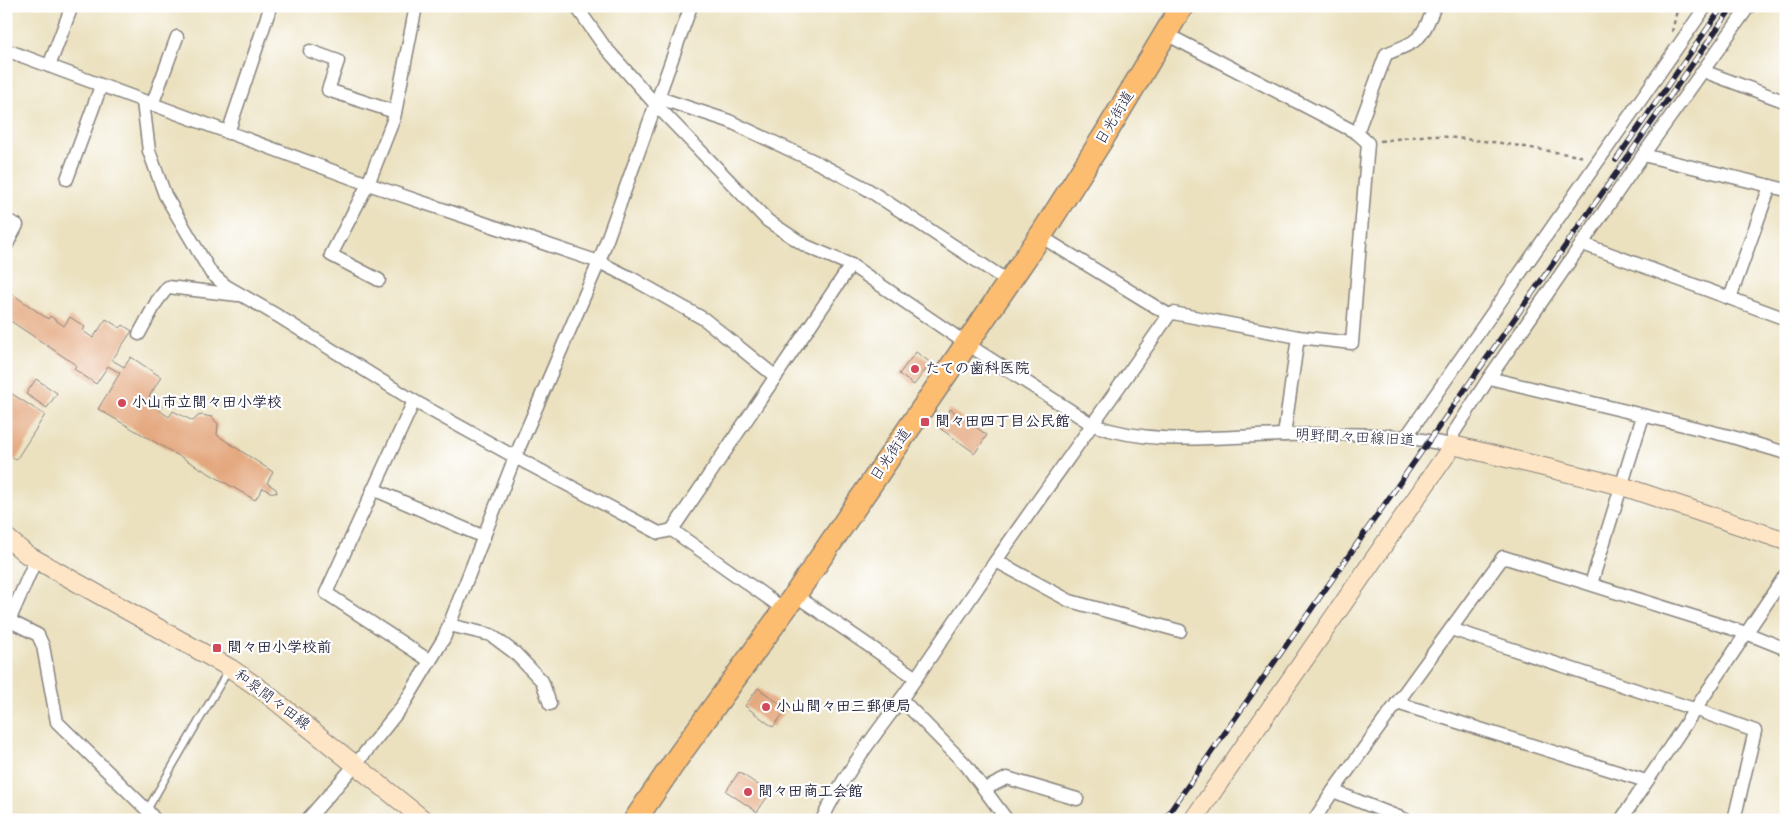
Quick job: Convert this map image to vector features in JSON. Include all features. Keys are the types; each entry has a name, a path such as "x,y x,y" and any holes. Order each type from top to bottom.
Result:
{"highway":[{"name":"日光街道","path":"635,820 680,754 790,603 1040,236 1106,133 1182,6"}],"street":[{"path":"49,66 72,6"},
{"path":"379,280 331,255 368,184 395,112 416,6"},
{"name":"明野間々田線旧道","path":"576,6 604,46 768,221 806,246 850,265 967,344 1093,425 1112,432 1137,437 1161,438 1202,439 1333,434 1406,437 1453,445 1622,486 1786,541"},
{"path":"307,820 356,764 404,704 444,638 515,457 599,262 691,6"},
{"path":"1357,133 1386,54 1415,43 1424,34 1436,6"},
{"path":"1406,437 1706,6"},
{"path":"1193,820 1453,445 1453,434 1489,378 1643,155 1749,6"},
{"path":"228,133 269,11"},
{"path":"1040,236 1169,314 1173,313 1298,337 1352,343 1368,143 1357,133 1166,34"},
{"path":"177,37 147,103 148,151 165,195 211,273 240,295 278,316 414,401 659,533 672,530 850,265"},
{"path":"6,50 368,184 599,262 634,279 704,319 776,377"},
{"path":"310,52 338,61 328,90 395,112"},
{"path":"1703,71 1786,102"},
{"path":"67,179 101,86"},
{"path":"658,102 729,121 820,164 866,189 1009,282"},
{"path":"1643,155 1786,190"},
{"path":"1730,298 1770,186"},
{"path":"6,220 17,225 6,246"},
{"path":"1583,244 1786,319"},
{"path":"139,334 157,301 168,287 240,295"},
{"path":"822,820 832,799 864,749 916,678 1169,314"},
{"path":"1284,435 1298,337"},
{"path":"1489,378 1729,436 1786,453"},
{"path":"414,401 326,593 430,661"},
{"path":"1591,584 1643,416"},
{"path":"373,489 484,536"},
{"path":"672,530 916,678"},
{"name":"和泉間々田線","path":"6,537 36,560 230,668 263,691 424,820"},
{"path":"1314,820 1503,556 1746,632 1786,649"},
{"path":"36,560 8,620 38,634 43,646 57,722 151,815"},
{"path":"996,561 1070,601 1180,631"},
{"path":"1621,820 1694,708 1786,574"},
{"path":"449,625 491,634 515,652 542,681 550,704"},
{"path":"1451,629 1694,708 1755,731 1734,820"},
{"path":"901,699 966,765 1007,820"},
{"path":"1397,703 1646,781"},
{"path":"984,790 1007,778 1077,799"},
{"path":"1333,791 1406,820"}],"lane":[{"path":"151,815 230,668"}],"path":[{"path":"1368,143 1428,135 1501,143 1591,158 1597,162"}],"building":[{"path":"8,291 48,319 50,316 64,326 70,317 85,327 83,331 93,338 106,319 120,328 123,325 132,331 112,360 124,367 131,357 161,377 149,397 162,406 159,410 169,417 173,411 193,421 202,415 212,417 218,424 217,435 273,472 267,483 276,489 277,493 263,488 255,500 98,409 120,373 108,366 96,384 74,369 76,365 6,318 6,294"},
{"name":"たての歯科医院","path":"916,352 931,363 914,385 899,374"},
{"path":"36,379 57,393 47,408 26,394"},
{"path":"6,390 45,415 16,460 6,454"},
{"path":"950,409 987,435 975,453 938,427"},
{"name":"小山間々田三郵便局","path":"758,688 787,709 773,727 745,706"},
{"name":"間々田商工会館","path":"739,772 770,793 757,812 726,791"}],"railway":[{"path":"1616,160 1723,6"},
{"path":"1164,820 1733,6"}],"place":[{"name":"たての歯科医院","path":"915,369"},
{"name":"小山市立間々田小学校","path":"122,403"},
{"name":"間々田四丁目公民館","path":"925,422"},
{"name":"間々田小学校前","path":"217,648"},
{"name":"小山間々田三郵便局","path":"766,707"},
{"name":"間々田商工会館","path":"748,792"}]}
